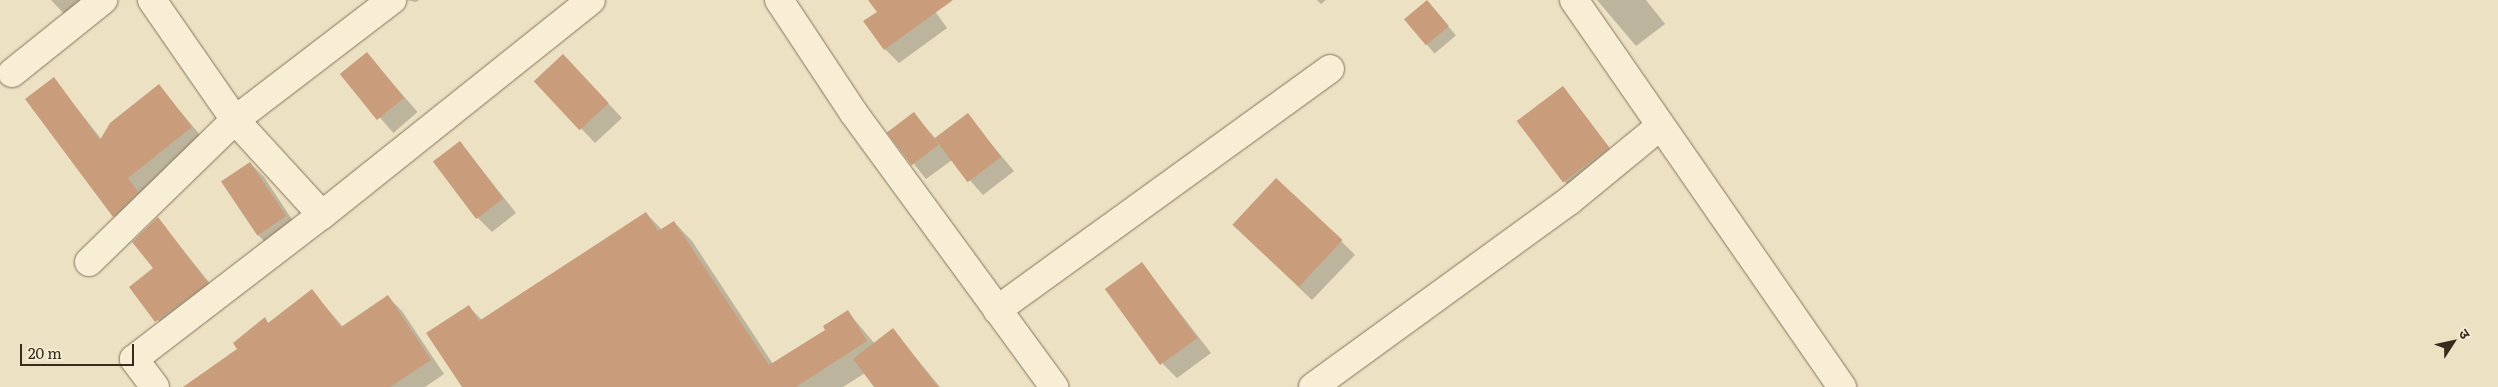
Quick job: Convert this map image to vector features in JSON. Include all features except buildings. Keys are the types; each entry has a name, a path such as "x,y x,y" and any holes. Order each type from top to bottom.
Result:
{"street":[{"path":"12,73 103,0"},
{"path":"152,0 235,120 322,215"},
{"path":"89,262 235,120 392,0"},
{"path":"155,387 134,359 322,215 590,0"},
{"path":"779,0 853,112 1054,387"},
{"path":"1574,0 1659,127 1842,387"},
{"path":"997,310 1330,69"},
{"path":"1313,387 1569,201 1659,127"}]}
